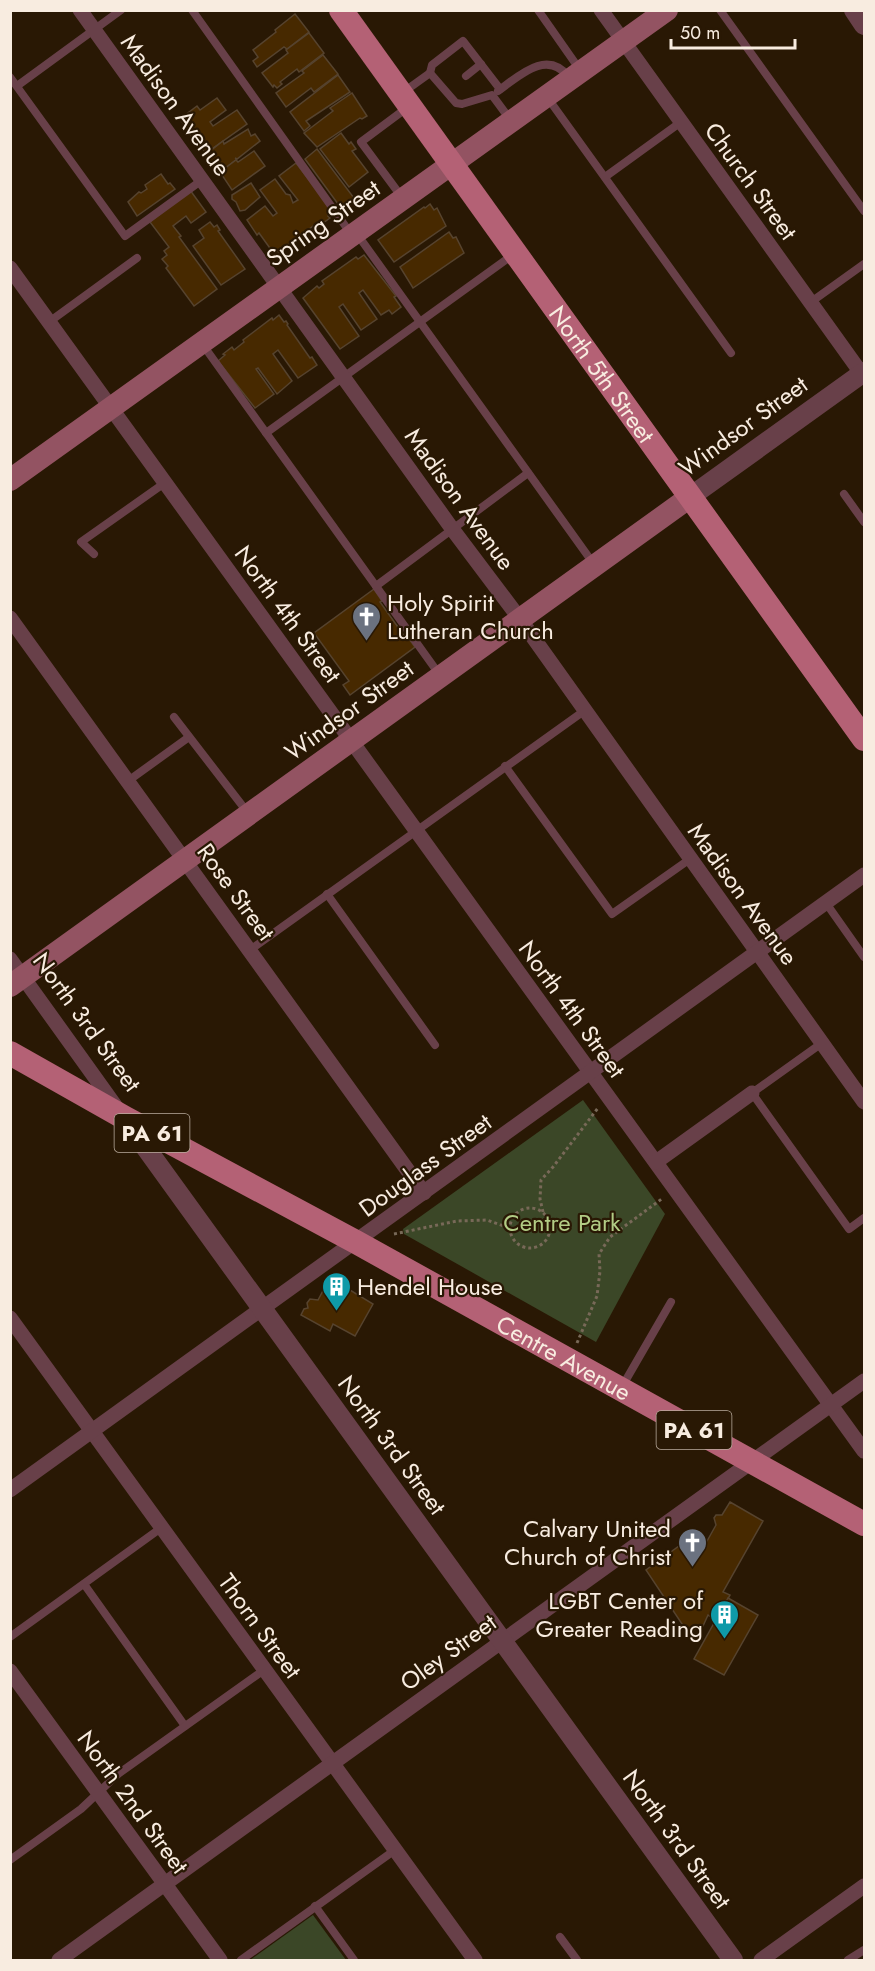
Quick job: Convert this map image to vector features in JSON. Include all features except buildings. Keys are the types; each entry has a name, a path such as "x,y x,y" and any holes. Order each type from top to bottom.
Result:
{"main road":[{"name":"North 5th Street","path":"341,10 864,739"},
{"name":"Spring Street","path":"10,480 667,10"},
{"name":"Windsor Street","path":"15,974 185,860 690,497"},
{"name":"Centre Avenue","path":"10,1053 124,1118 356,1242 864,1524"}],"street":[{"name":"Madison Avenue","path":"81,10 453,530 520,619 864,1102"},
{"name":"Church Street","path":"601,10 864,375"},
{"path":"854,10 864,26"},
{"name":"North 4th Street","path":"10,268 864,1451"},
{"name":"Windsor Street","path":"690,497 864,375"},
{"name":"Rose Street","path":"10,618 424,1193"},
{"name":"Douglass Street","path":"10,1490 864,875"},
{"name":"North 3rd Street","path":"15,974 124,1118 733,1960"},
{"path":"656,1162 752,1094"},
{"name":"Thorn Street","path":"10,1318 475,1960"},
{"name":"Oley Street","path":"59,1960 864,1381"},
{"name":"North 2nd Street","path":"10,1671 220,1960"},
{"path":"761,1960 864,1886"}],"lane":[{"path":"17,86 121,10"},
{"path":"192,10 595,565"},
{"path":"538,10 576,75"},
{"path":"720,10 864,211"},
{"path":"403,199 361,142 430,73 432,64 463,42 500,89"},
{"path":"430,73 448,90 456,103 462,104 492,95 530,70 548,63 557,64 576,75"},
{"path":"466,76 481,64"},
{"path":"10,77 125,236 202,180"},
{"path":"492,95 511,121"},
{"path":"546,96 731,353"},
{"path":"605,177 681,122"},
{"path":"266,433 515,253"},
{"path":"49,322 137,258"},
{"path":"811,302 864,264"},
{"path":"202,344 441,677"},
{"path":"376,586 528,473"},
{"path":"94,554 81,542 166,482"},
{"path":"844,494 864,522"},
{"path":"250,950 584,711"},
{"path":"174,717 249,814"},
{"path":"128,781 189,737"},
{"path":"505,766 612,914 690,859"},
{"path":"327,894 435,1045"},
{"path":"826,903 864,957"},
{"path":"822,1043 752,1094 849,1229 864,1218"},
{"path":"621,1389 671,1302"},
{"path":"10,1637 161,1528"},
{"path":"84,1584 185,1726"},
{"path":"10,1860 81,1809 118,1774 264,1670"},
{"path":"241,1960 395,1850"},
{"path":"315,1906 354,1960"},
{"path":"560,1937 577,1960"},
{"path":"848,1960 864,1950"}],"path":[{"path":"543,1212 534,1208 521,1210 512,1218 510,1228 512,1237 519,1245 530,1248 546,1241 550,1231 549,1221 543,1212 540,1199 541,1180 607,1095"},
{"path":"570,1361 597,1296 600,1271 599,1254 609,1238 675,1189"},
{"path":"390,1235 457,1221 487,1220 510,1228"}],"green space":[{"name":"Centre Park","path":"583,1100 665,1214 596,1342 404,1234 403,1229"},
{"path":"313,1915 346,1960 250,1960"}],"place":[{"name":"Holy Spirit Lutheran Church","path":"366,642"},
{"name":"Hendel House","path":"336,1312"},
{"name":"Calvary United Church of Christ","path":"692,1568"},
{"name":"LGBT Center of Greater Reading","path":"724,1640"}]}
